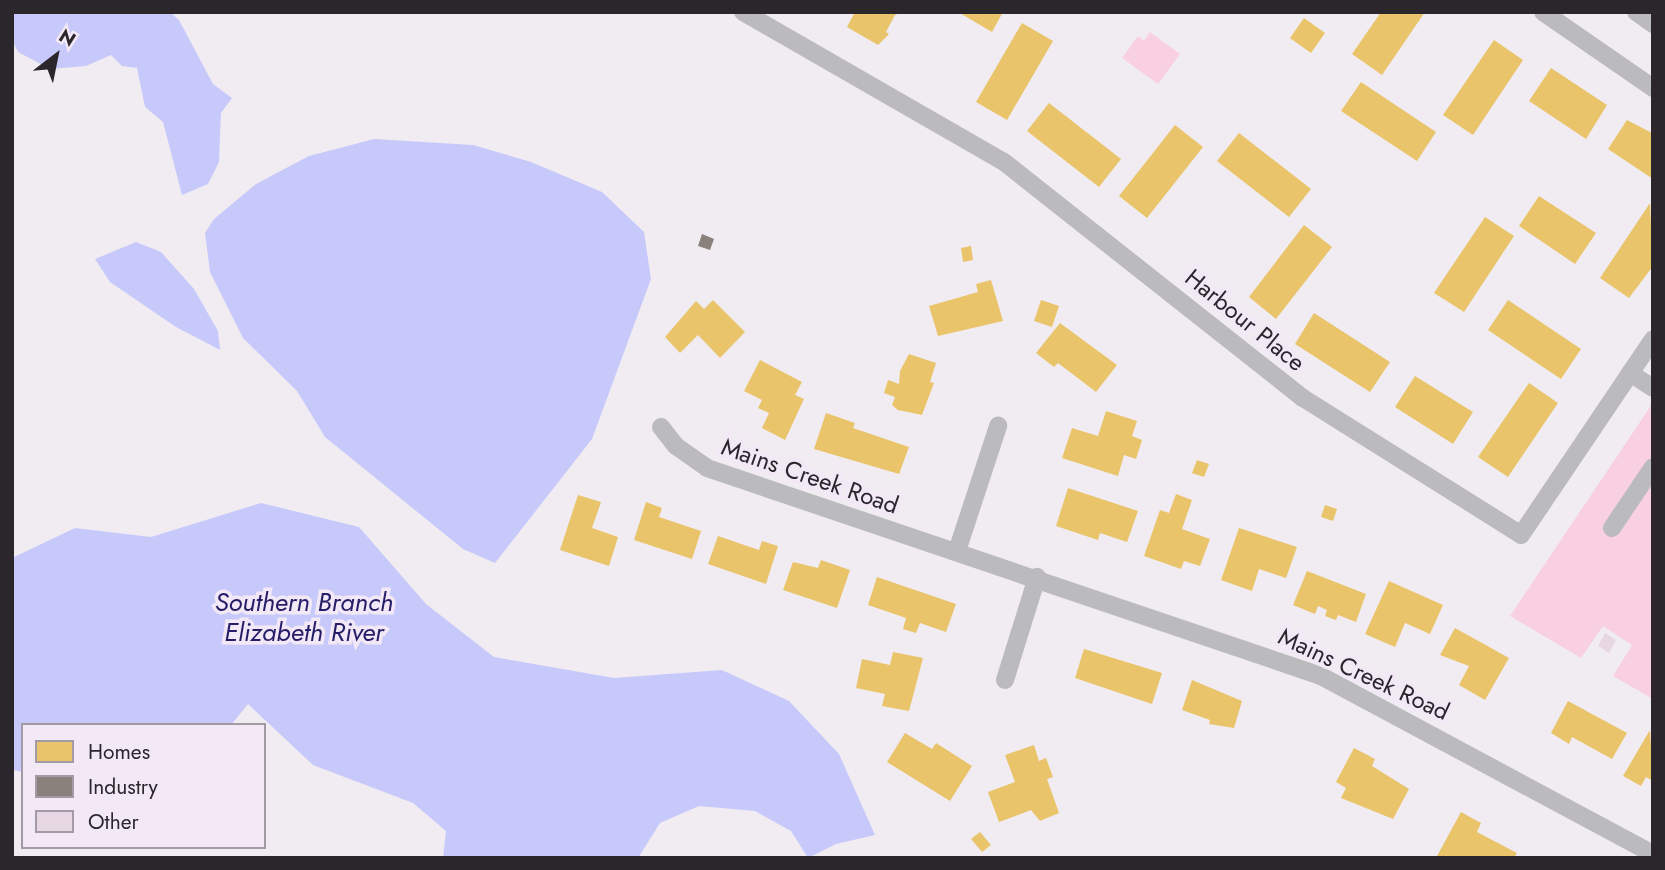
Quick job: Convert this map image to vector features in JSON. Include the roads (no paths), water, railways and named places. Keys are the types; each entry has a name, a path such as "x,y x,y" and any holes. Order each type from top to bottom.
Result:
{"street":[{"name":"Harbour Place","path":"743,12 1004,162 1303,398 1521,535 1653,340"},
{"path":"1543,12 1653,88"},
{"path":"1636,12 1653,23"},
{"path":"1630,373 1653,388"},
{"path":"957,551 998,426"},
{"name":"Mains Creek Road","path":"661,427 676,446 707,468 1321,676 1653,854"},
{"path":"1612,528 1653,467"},
{"path":"1005,680 1037,578"}],"water":[{"path":"12,12 170,12 179,20 213,84 232,98 221,113 219,162 208,184 182,195 163,122 145,107 137,68 122,66 111,55 86,66 50,69 18,52 12,40"},
{"path":"374,139 473,145 531,162 602,192 644,232 651,279 592,439 495,563 463,549 325,437 297,391 243,338 210,272 205,233 214,219 256,184 309,156"},
{"path":"136,242 161,252 194,289 218,331 220,350 176,327 110,282 95,259"},
{"name":"Southern Branch Elizabeth River","path":"261,503 359,527 426,604 494,657 614,678 722,670 789,701 839,754 875,835 836,844 808,858 791,831 755,811 699,806 660,823 638,858 443,858 446,831 413,803 313,765 248,704 233,723 21,723 21,772 12,770 12,558 75,528 151,537"}]}
